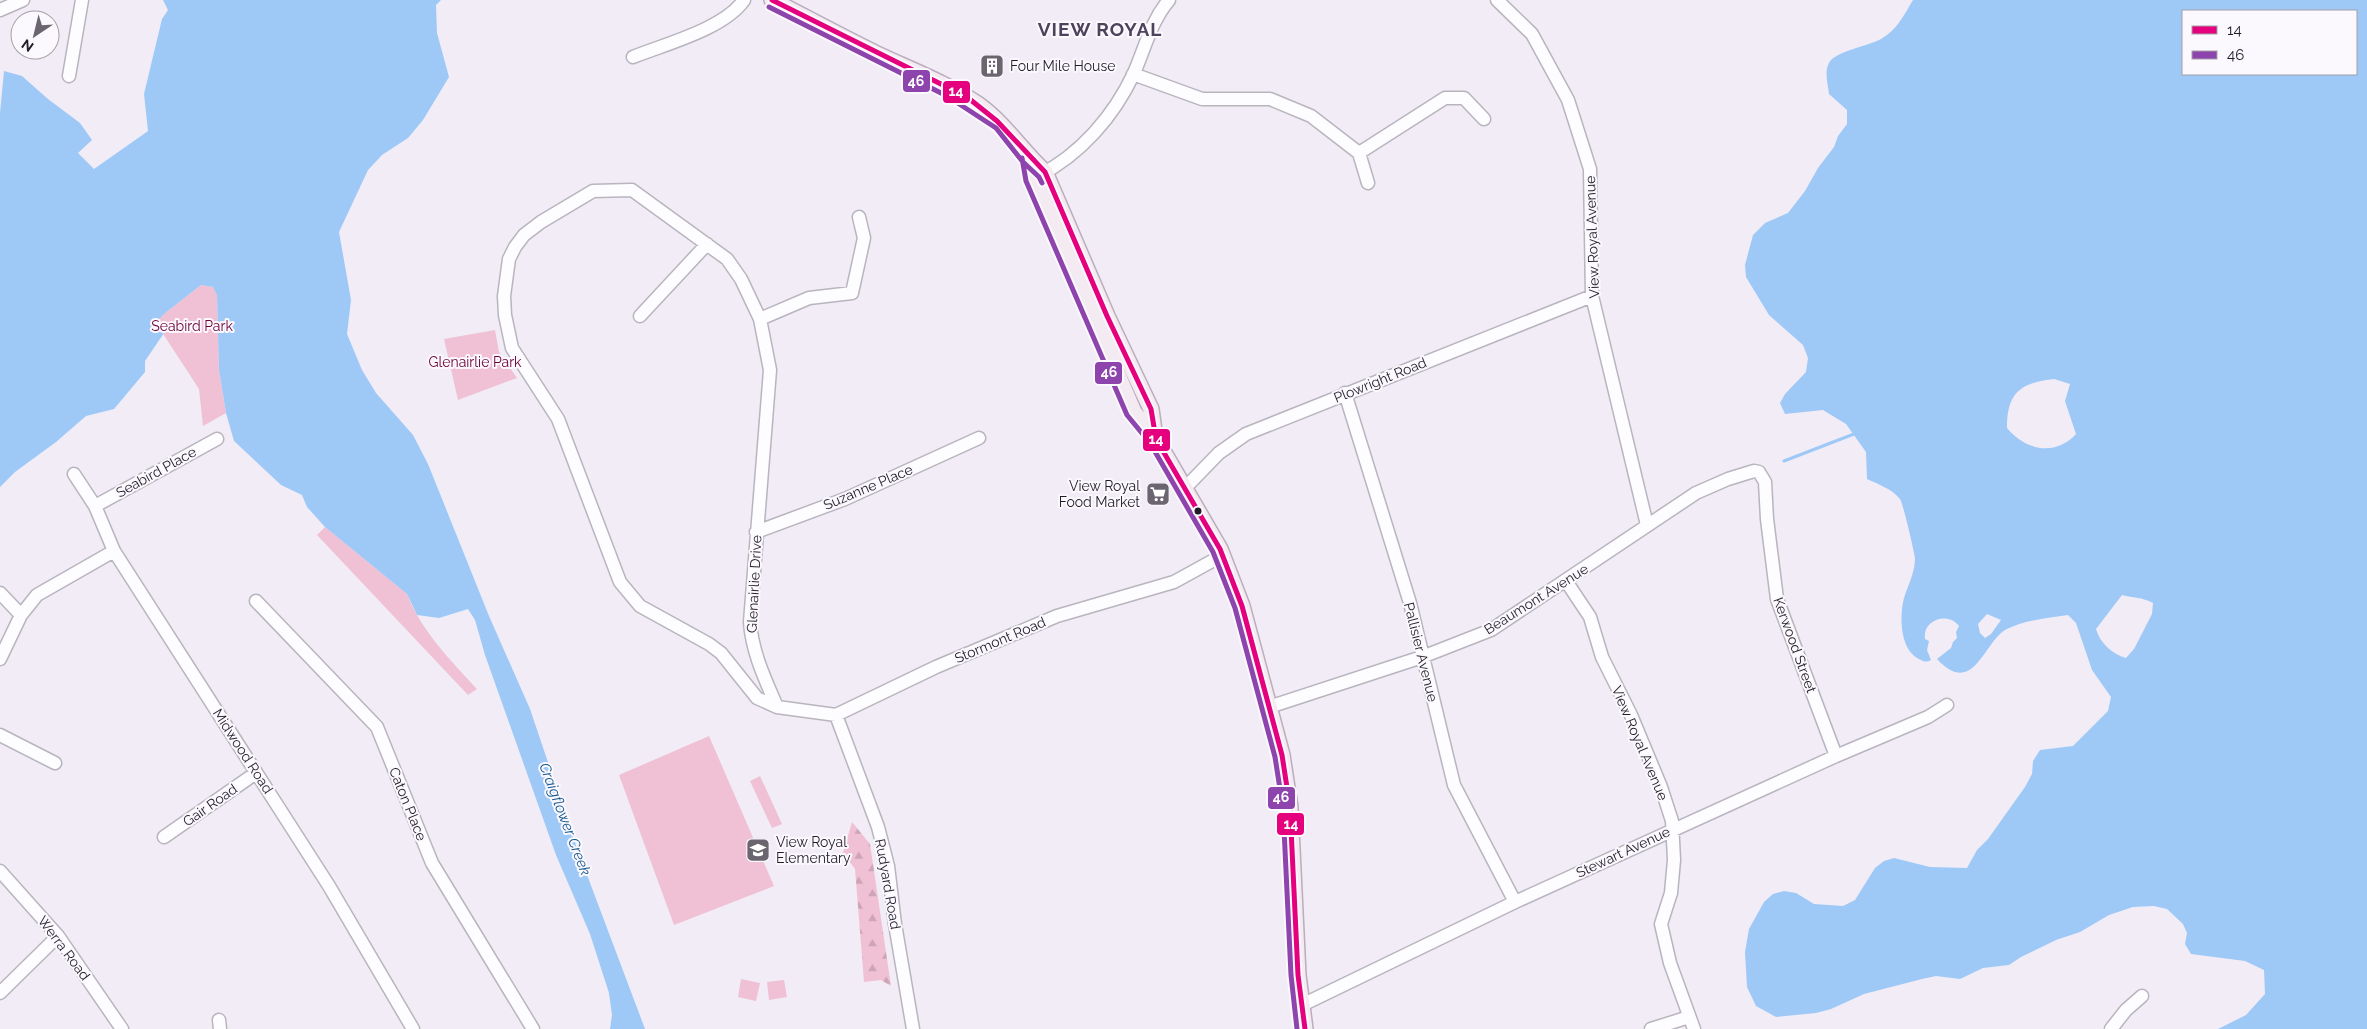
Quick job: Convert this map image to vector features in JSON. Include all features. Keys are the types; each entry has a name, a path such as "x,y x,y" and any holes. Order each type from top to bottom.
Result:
{"main road":[{"path":"772,0 855,43 952,89 979,106 1001,123 1029,157 1039,175 1151,409 1156,439 1223,555 1242,606 1282,755 1290,807 1298,976 1305,1029"}],"street":[{"path":"0,10 23,0"},
{"path":"69,76 82,0"},
{"path":"633,57 710,26 739,8 744,0"},
{"path":"1039,175 1084,144 1104,120 1133,74 1157,14 1169,0"},
{"name":"View Royal Avenue","path":"1498,0 1532,34 1568,100 1590,169 1592,296 1647,526"},
{"path":"1133,74 1202,99 1270,99 1311,116 1359,153 1368,183"},
{"path":"1359,153 1445,98 1464,98 1484,119"},
{"name":"Glenairlie Drive","path":"632,190 727,259 741,279 760,319 770,370 750,622 751,637 763,675 777,707 757,698 721,654 709,644 640,606 620,582 558,419 512,348 505,316 506,278 515,247 524,235 541,222 593,191 632,190"},
{"path":"760,319 809,298 852,293 864,238 859,217"},
{"path":"640,316 707,244"},
{"name":"Plowright Road","path":"1184,489 1219,453 1246,434 1592,296"},
{"name":"Pallisier Avenue","path":"1345,393 1410,603 1454,785 1515,902"},
{"name":"Suzanne Place","path":"756,532 845,499 979,438"},
{"name":"Seabird Place","path":"95,506 216,439"},
{"name":"Beaumont Avenue","path":"1269,707 1422,657 1491,630 1696,493 1743,474 1759,472"},
{"name":"Kerwood Street","path":"1759,472 1765,482 1767,520 1777,599 1836,756"},
{"name":"Midwood Road","path":"74,474 95,506 114,551 330,886 413,1029"},
{"path":"0,659 20,615 37,595 114,551"},
{"name":"Stormont Road","path":"836,715 936,667 1057,616 1174,582 1223,555"},
{"name":"View Royal Avenue","path":"1566,581 1590,617 1602,656 1631,715 1662,787 1673,829 1671,892 1660,924 1670,963 1691,1023"},
{"path":"0,592 20,615"},
{"name":"Caton Place","path":"256,601 377,727 432,863 533,1029"},
{"name":"Stewart Avenue","path":"1302,1005 1515,902 1673,829 1928,717 1947,705"},
{"path":"777,707 836,715"},
{"name":"Rudyard Road","path":"836,715 878,827 888,866 894,924 913,1029"},
{"path":"0,735 54,763"},
{"name":"Gair Road","path":"164,837 256,773"},
{"name":"Werra Road","path":"0,872 58,936 122,1029"},
{"path":"0,993 58,936"},
{"path":"2111,1029 2126,1010 2142,996"},
{"path":"1651,1029 1691,1023"}],"green space":[{"name":"Seabird Park","path":"201,285 213,287 217,294 219,370 226,413 203,426 199,389 156,323 164,314"},
{"name":"Glenairlie Park","path":"495,330 499,352 517,378 458,400 444,339"},
{"path":"325,527 407,594 428,632 477,689 468,695 317,535"},
{"path":"709,736 774,886 674,925 619,775"},
{"path":"760,776 782,824 772,828 750,781"},
{"path":"852,822 870,844 891,986 881,980 864,982 855,869 843,853"},
{"path":"741,979 760,983 756,1001 738,997"},
{"path":"784,980 787,997 769,1000 767,982"}],"water":[{"name":"Craigflower Creek","path":"163,0 441,0 436,5 437,33 449,77 423,120 408,138 382,155 368,170 339,232 351,300 347,334 362,370 376,393 413,435 428,464 489,616 530,709 578,851 645,1029 610,1029 612,1015 609,993 590,934 556,855 485,655 475,620 468,609 439,618 417,615 407,594 325,527 307,507 302,495 281,485 234,441 226,413 219,370 217,295 213,287 201,285 164,314 156,323 164,333 145,361 145,372 114,409 86,416 56,442 15,472 0,487 0,113 4,71 22,76 48,99 80,123 92,140 78,153 94,169 148,131 144,94 162,19 168,10"},
{"path":"1913,0 2367,0 2367,1029 2218,1029 2246,1015 2265,994 2264,970 2245,961 2191,954 2185,944 2187,933 2183,924 2167,909 2154,906 2133,907 2109,915 2080,932 2056,940 2009,965 1983,968 1960,979 1936,976 1922,979 1864,994 1831,1009 1816,1013 1776,1017 1756,1006 1747,987 1745,952 1749,929 1764,902 1773,894 1784,891 1796,893 1814,904 1843,906 1855,900 1875,868 1884,861 1894,858 1930,867 1967,868 1977,850 1988,839 2025,787 2032,774 2033,761 2040,750 2073,746 2108,711 2111,697 2092,670 2076,623 2068,615 2029,621 2007,629 1999,635 1977,663 1969,670 1960,673 1950,670 1937,659 1951,648 1957,638 1956,632 1959,626 1949,619 1937,620 1925,632 1925,639 1929,641 1927,650 1931,660 1924,661 1914,656 1905,642 1902,606 1913,574 1915,558 1900,499 1889,490 1867,479 1866,452 1846,424 1823,410 1785,414 1780,403 1785,394 1806,372 1808,358 1803,345 1769,315 1746,277 1745,265 1753,235 1765,223 1788,213 1805,191 1847,124 1847,110 1829,94 1827,74 1829,63 1838,55 1876,42 1887,35 1900,22","holes":["2054,379 2070,384 2065,401 2076,434 2059,446 2050,448 2031,446 2014,436 2007,428 2010,406 2013,398 2024,387 2032,383","2122,595 2153,603 2152,614 2134,649 2126,658 2116,654 2107,647 2100,639 2096,629","1987,614 2001,620 1991,634 1985,638 1980,633 1978,624"]}],"waterway":[{"path":"1784,461 1854,434"}],"transit line":[{"name":"14","path":"772,0 967,97 997,121 1045,172 1107,316 1151,409 1156,439 1220,549 1242,606 1282,755 1290,807 1298,975 1305,1029"},
{"name":"46","path":"769,7 947,96 996,128 1023,162 1039,177 1042,183"},
{"name":"46","path":"1022,158 1026,181 1127,415 1150,443 1213,552 1235,608 1275,757 1283,808 1291,975 1297,1029"}],"place":[{"name":"Four Mile House","path":"992,66"},
{"name":"View Royal Food Market","path":"1158,494"},
{"name":"View Royal Elementary","path":"758,850"}],"district":[{"name":"VIEW ROYAL","path":"1100,29"}]}
